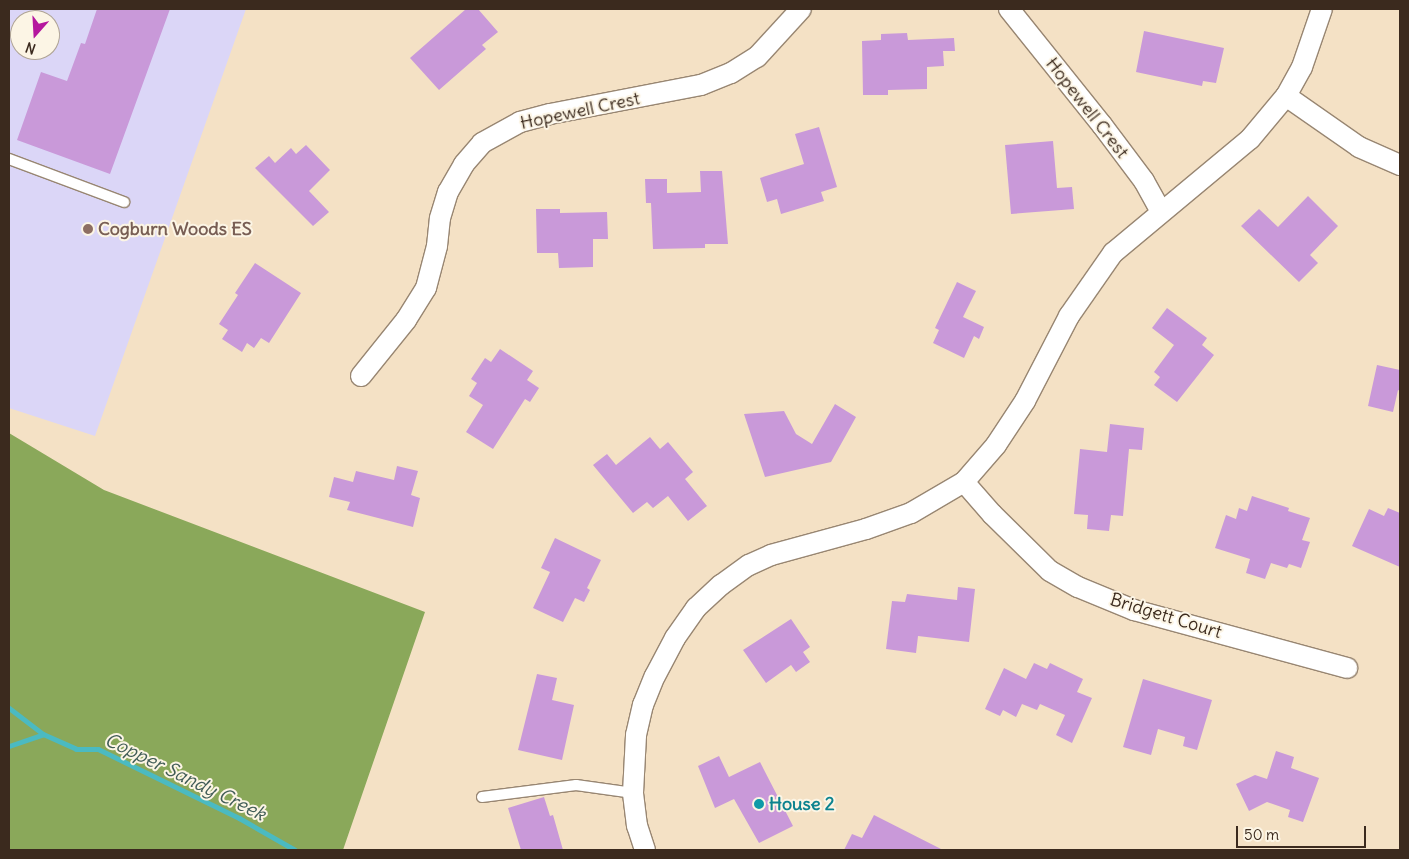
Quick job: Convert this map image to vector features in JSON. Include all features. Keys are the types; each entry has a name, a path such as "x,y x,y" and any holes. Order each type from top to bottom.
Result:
{"street":[{"name":"Hopewell Crest","path":"361,376 406,320 426,288 437,246 440,218 448,192 464,164 482,143 520,122 550,114 692,87 731,74 757,57 801,9"},
{"name":"Hopewell Crest","path":"1008,9 1102,125 1144,181 1161,212"},
{"path":"645,850 637,826 633,792 636,735 643,705 655,676 675,638 696,608 721,584 748,565 771,555 911,513 964,482 996,444 1026,402 1069,316 1113,254 1250,139 1286,96 1302,68 1322,9"},
{"path":"1286,96 1359,147 1400,165"},
{"name":"Bridgett Court","path":"964,482 992,514 1050,571 1078,587 1134,610 1347,668"}],"lane":[{"path":"9,159 124,202"},
{"path":"482,797 576,785 633,792"}],"shaded area":[{"name":"Cogburn Woods ES","path":"9,9 246,9 95,436 9,408"}],"green space":[{"path":"9,433 104,490 425,612 343,850 9,850"}],"building":[{"path":"97,9 170,9 110,174 17,140 41,72 67,81 81,43 85,44"},
{"path":"466,9 478,9 498,32 482,45 486,49 439,90 410,58"},
{"path":"1144,31 1224,48 1216,83 1203,81 1202,86 1136,72"},
{"path":"907,33 908,40 954,38 955,51 943,51 944,66 927,67 927,89 888,90 888,95 863,95 862,41 881,40 881,34"},
{"path":"819,127 837,187 821,192 824,201 781,214 777,199 767,202 760,178 804,164 795,134"},
{"path":"1053,141 1057,188 1072,187 1074,209 1011,214 1005,145"},
{"path":"306,145 330,170 309,191 329,212 313,226 255,168 269,156 275,163 291,148 296,154"},
{"path":"700,171 722,171 728,244 705,244 705,248 653,249 651,203 646,203 645,179 667,179 667,193 701,192"},
{"path":"1308,196 1338,226 1310,255 1318,263 1299,282 1241,226 1259,209 1278,227"},
{"path":"536,209 560,209 560,213 607,212 608,239 593,239 593,267 559,268 558,253 537,253"},
{"path":"255,263 301,293 269,343 261,338 254,348 247,343 242,352 222,339 228,330 219,324 238,295 235,293"},
{"path":"957,282 976,291 963,317 984,327 979,339 974,336 964,358 933,343 939,330 935,328"},
{"path":"1167,308 1207,338 1202,345 1214,355 1177,402 1154,385 1160,377 1154,372 1174,345 1152,328"},
{"path":"500,349 533,371 527,380 539,388 530,402 525,399 493,449 466,432 483,405 469,396 477,383 471,379 485,358 491,362"},
{"path":"1377,365 1400,370 1400,391 1398,390 1393,412 1368,406"},
{"path":"835,404 856,417 831,462 765,477 744,414 784,411 796,434 812,444"},
{"path":"1110,424 1144,428 1142,450 1129,449 1123,516 1111,515 1109,531 1087,529 1088,515 1074,514 1080,449 1107,452"},
{"path":"650,437 660,449 668,442 693,472 685,479 707,506 688,521 668,496 653,508 647,502 633,513 593,465 607,454 616,465"},
{"path":"397,466 418,471 411,495 420,498 413,527 347,510 350,502 329,497 334,477 353,482 356,471 394,480"},
{"path":"1252,496 1289,508 1288,511 1310,518 1302,540 1310,542 1301,568 1289,564 1287,568 1271,563 1265,579 1246,573 1250,559 1215,548 1226,515 1236,519 1239,508 1247,511"},
{"path":"1388,508 1400,513 1400,567 1352,546 1369,509 1384,516"},
{"path":"555,538 601,560 587,588 590,590 584,602 575,598 563,622 533,608 550,572 541,568"},
{"path":"958,587 975,589 969,642 918,636 916,653 886,649 892,601 905,602 907,594 957,600"},
{"path":"791,619 810,647 803,652 810,662 796,672 791,665 766,683 743,650"},
{"path":"1034,663 1047,669 1050,663 1083,679 1077,692 1092,698 1072,743 1056,735 1065,715 1040,704 1037,710 1022,704 1016,717 1003,710 1000,716 985,709 1004,668 1026,679"},
{"path":"537,674 557,678 552,700 574,705 562,760 518,750"},
{"path":"1143,679 1212,700 1197,750 1183,746 1185,737 1158,729 1151,755 1123,747"},
{"path":"1276,751 1294,757 1291,768 1319,778 1303,822 1288,817 1290,810 1267,802 1249,811 1236,784 1255,775 1267,779"},
{"name":"House 2","path":"719,756 729,777 760,762 793,826 759,843 734,799 715,808 698,766"},
{"path":"544,797 550,816 553,815 563,850 521,850 508,808"},
{"path":"874,815 943,850 844,850 852,834 862,838"}],"waterway":[{"name":"Copper Sandy Creek","path":"9,708 43,734 76,749 98,749 239,818 295,850"},
{"path":"9,746 43,734"}],"place":[{"name":"Cogburn Woods ES","path":"88,229"},
{"name":"House 2","path":"759,804"}]}
